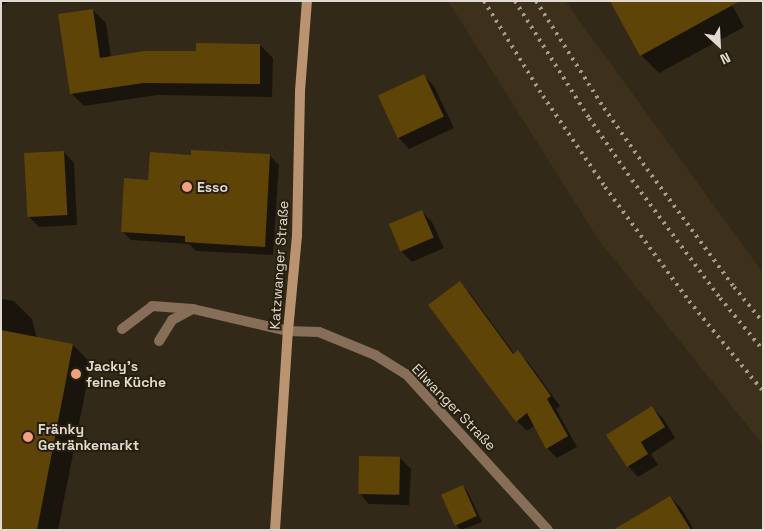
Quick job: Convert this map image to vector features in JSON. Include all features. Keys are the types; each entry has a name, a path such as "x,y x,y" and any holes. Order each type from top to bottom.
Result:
{"main road":[{"name":"Katzwanger Straße","path":"276,530 288,330 297,236 300,91 306,1"}],"street":[{"name":"Ellwanger Straße","path":"122,329 152,306 193,310 288,330 319,332 375,355 406,374 548,530"},
{"path":"159,341 172,320 193,310"}],"shaded area":[{"path":"448,1 565,1 763,273 763,445 598,239"}],"building":[{"path":"610,1 740,1 640,56"},
{"path":"93,9 100,58 144,51 196,51 196,43 260,44 260,84 143,83 70,94 58,14"},
{"path":"424,74 444,117 398,138 378,96"},
{"path":"191,150 270,154 265,247 185,242 185,236 121,232 124,178 148,180 150,152 191,155"},
{"path":"64,151 67,215 27,217 24,153"},
{"path":"422,210 434,238 401,252 389,224"},
{"path":"460,281 513,354 518,350 551,396 547,399 568,436 546,449 527,413 516,422 428,305"},
{"name":"Fränky Getränkemarkt","path":"1,330 73,344 37,530 1,530"},
{"path":"652,406 665,427 641,442 648,454 627,467 606,435"},
{"path":"359,456 400,457 399,495 358,494"},
{"path":"463,485 477,516 455,526 441,495"},
{"path":"670,496 691,530 613,530"}],"railway":[{"path":"484,1 543,96 605,187 689,301 763,391"},
{"path":"515,1 589,118 632,180 720,298 763,350"},
{"path":"536,1 604,108 647,169 734,287 763,322"}],"place":[{"name":"Esso","path":"187,187"},
{"name":"Jacky's feine Küche","path":"76,374"},
{"name":"Fränky Getränkemarkt","path":"28,437"}]}
